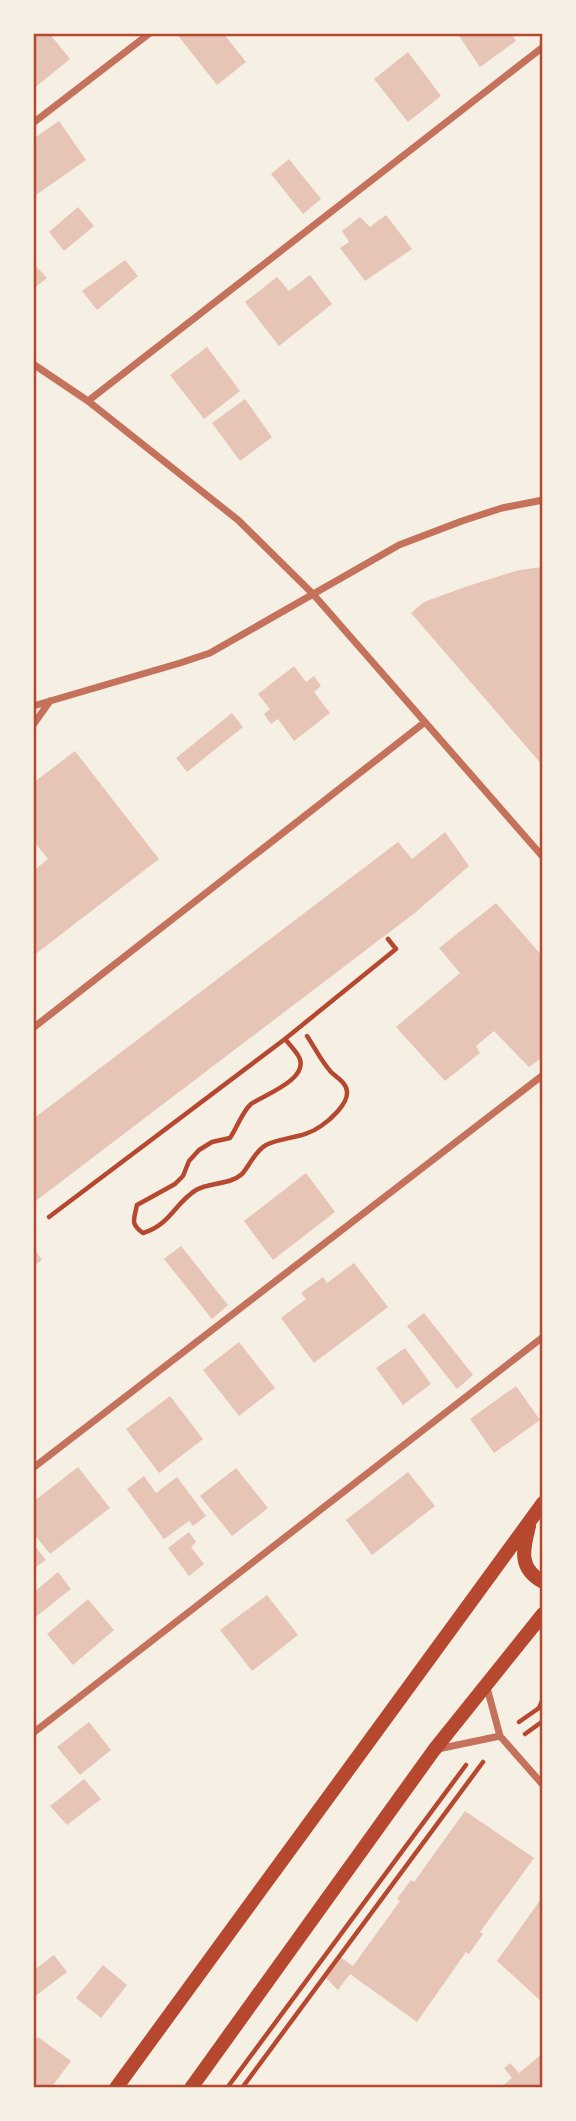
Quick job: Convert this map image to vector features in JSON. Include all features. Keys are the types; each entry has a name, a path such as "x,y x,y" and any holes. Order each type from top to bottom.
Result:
{"main road":[{"path":"116,2088 543,1503"},
{"path":"531,1518 523,1554 532,1575 543,1582"},
{"path":"191,2088 433,1750 543,1614"}],"street":[{"path":"33,123 150,33"},
{"path":"88,401 543,47"},
{"path":"33,364 88,401 238,520 313,594 543,857"},
{"path":"33,706 209,653 399,545 502,508 543,500"},
{"path":"33,725 50,701"},
{"path":"33,1028 425,722"},
{"path":"33,1468 543,1075"},
{"path":"33,1733 543,1337"},
{"path":"486,1683 500,1736 541,1780"},
{"path":"433,1750 500,1736"}],"path":[{"path":"49,1217 285,1039 397,949 388,939"},
{"path":"285,1039 300,1059 300,1067 294,1078 250,1105 230,1138 212,1142 199,1150 175,1184 137,1205 133,1220 135,1227 143,1233 156,1229 184,1199 198,1189 242,1174 263,1146 304,1136 324,1124 335,1113 344,1102 347,1092 343,1083 324,1064 307,1036"},
{"path":"227,2088 472,1756 539,1708 543,1699"},
{"path":"242,2088 480,1764 543,1721"}],"building":[{"path":"33,33 49,33 70,59 33,89"},
{"path":"176,33 223,33 246,62 217,85"},
{"path":"457,33 511,33 516,41 480,67"},
{"path":"408,52 441,96 408,122 374,79"},
{"path":"59,121 86,160 33,197 33,139"},
{"path":"289,159 321,199 303,214 271,174"},
{"path":"78,207 94,226 64,251 49,232"},
{"path":"386,215 412,249 365,281 340,248 349,242 342,231 360,217 370,227"},
{"path":"125,260 138,276 97,310 82,291"},
{"path":"33,263 47,278 33,289"},
{"path":"310,275 332,304 279,346 245,302 277,277 289,291"},
{"path":"207,347 240,391 204,419 170,375"},
{"path":"245,399 272,437 240,461 212,423"},
{"path":"543,567 543,766 411,613 424,602 465,587 519,570"},
{"path":"294,666 306,682 314,676 321,686 314,692 330,713 294,741 278,719 271,724 264,714 270,709 258,694"},
{"path":"232,713 243,727 187,772 176,758"},
{"path":"75,751 159,859 33,956 33,871 48,859 33,840 33,783"},
{"path":"445,832 469,866 416,912 33,1203 33,1119 398,842 412,859"},
{"path":"496,903 543,957 543,1057 529,1067 494,1031 476,1046 480,1053 445,1081 396,1027 460,973 439,948"},
{"path":"306,1173 335,1212 273,1260 244,1221"},
{"path":"181,1246 228,1305 212,1319 164,1259"},
{"path":"33,1247 42,1260 33,1266"},
{"path":"354,1263 388,1307 314,1363 281,1318 306,1299 301,1293 323,1277 327,1283"},
{"path":"424,1313 473,1375 457,1389 407,1326"},
{"path":"239,1342 275,1388 239,1416 203,1370"},
{"path":"405,1348 431,1384 403,1405 376,1368"},
{"path":"516,1386 540,1420 494,1453 470,1419"},
{"path":"170,1396 203,1439 159,1473 126,1429"},
{"path":"78,1467 110,1508 50,1554 33,1533 33,1502"},
{"path":"236,1468 268,1508 232,1536 200,1496"},
{"path":"408,1472 435,1506 372,1555 346,1520"},
{"path":"144,1476 156,1493 177,1477 206,1516 193,1526 189,1521 164,1539 127,1489"},
{"path":"189,1532 196,1542 191,1547 204,1564 189,1576 168,1548"},
{"path":"33,1543 46,1560 33,1569"},
{"path":"58,1572 71,1589 33,1619 33,1593"},
{"path":"267,1595 298,1635 252,1671 220,1630"},
{"path":"88,1599 114,1630 73,1665 47,1634"},
{"path":"89,1722 111,1750 80,1775 57,1747"},
{"path":"84,1779 101,1799 67,1825 50,1806"},
{"path":"465,1811 534,1858 480,1932 483,1934 469,1954 466,1952 417,2022 350,1974 338,1990 325,1977 340,1957 353,1966 400,1901 397,1899 411,1880 414,1882"},
{"path":"543,1896 543,2003 497,1961"},
{"path":"54,1955 67,1972 33,1998 33,1971"},
{"path":"103,1965 127,1985 101,2018 76,1998"},
{"path":"38,2037 71,2061 51,2088 33,2088 33,2043"},
{"path":"543,2053 543,2088 500,2088 512,2078 504,2068 510,2063 519,2073"}]}
